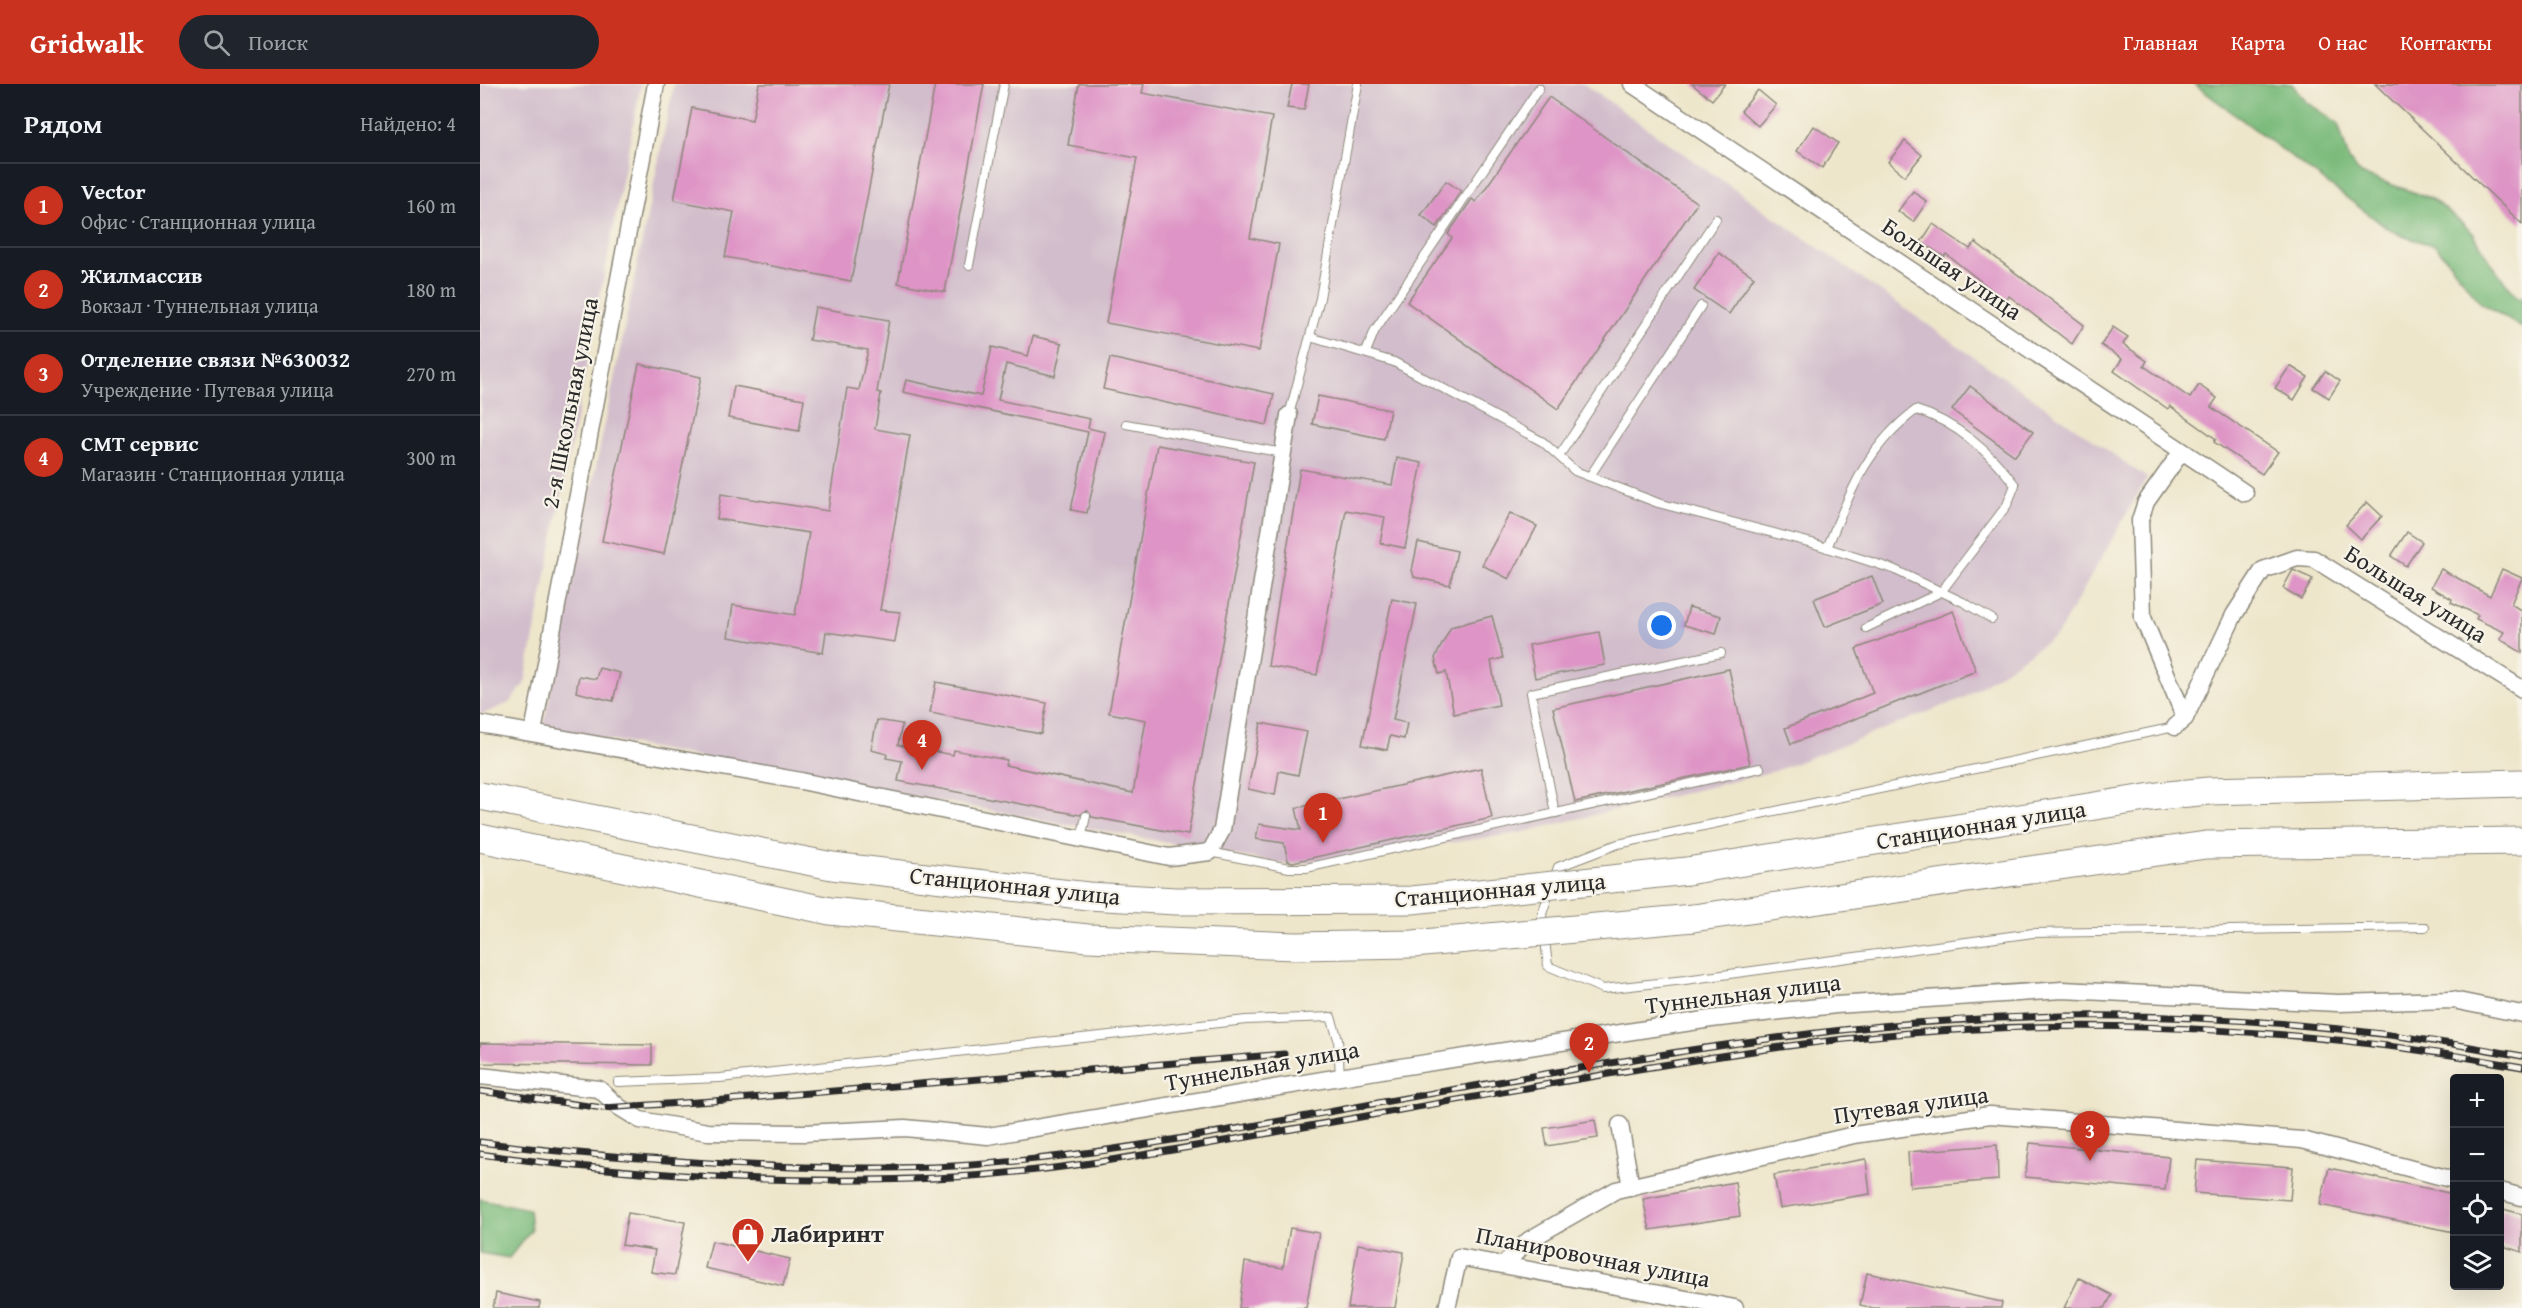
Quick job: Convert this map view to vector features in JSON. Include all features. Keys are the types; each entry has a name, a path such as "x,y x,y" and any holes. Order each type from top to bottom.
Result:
{"main road":[{"name":"Станционная улица","path":"480,796 832,866 1088,897 1287,902 1412,900 1687,872 2146,798 2210,791 2522,783"},
{"name":"Станционная улица","path":"480,838 830,910 1088,938 1295,946 1413,944 1693,918 2206,844 2522,841"}],"street":[{"name":"2-я Школьная улица","path":"533,732 656,84"},
{"name":"Большая улица","path":"1632,84 2245,493"},
{"path":"1210,852 1222,830 1289,415"},
{"path":"2180,722 2143,618 2140,520 2146,502 2182,451"},
{"name":"Большая улица","path":"2180,722 2234,615 2263,570 2297,558 2314,559 2522,689"},
{"name":"Станционная улица","path":"480,724 801,781 1169,857 1210,852"},
{"name":"Туннельная улица","path":"480,1076 599,1089 619,1107 639,1120 708,1132 804,1133 905,1128 988,1136 1340,1077 1711,1019 1836,1005 2062,990 2338,1003 2453,1000 2522,1014"},
{"name":"Путевая улица","path":"1504,1264 1529,1240 1616,1190 1854,1135 1990,1115 2302,1140 2450,1179"},
{"path":"1620,1125 1630,1187"},
{"path":"2504,1192 2522,1197"},
{"name":"Планировочная улица","path":"1447,1308 1459,1257 1735,1308"}],"lane":[{"path":"969,265 1004,84"},
{"path":"1289,415 1320,298 1358,84"},
{"path":"1366,352 1375,330 1539,88"},
{"path":"1559,456 1716,219"},
{"path":"1590,476 1701,306"},
{"path":"1310,337 1394,362 1544,442 1575,471 1658,503 1827,548 1893,569 1992,619"},
{"path":"1827,548 1850,493 1869,456 1895,425 1916,410 1932,415 1958,430 2001,467 2015,485 2007,505 1941,592 1866,628"},
{"path":"1126,424 1283,453"},
{"path":"1555,813 1531,693 1721,653"},
{"path":"2180,722 1618,844 1558,867 1542,914 1548,966 1603,989 2033,933 2425,927"},
{"path":"1210,852 1289,868 1306,868 1760,768"},
{"path":"1081,840 1086,816"},
{"path":"618,1082 731,1076 1246,1020 1331,1017 1338,1039 1340,1077"}],"shaded area":[{"path":"480,84 641,84 525,683 509,703 480,715"},
{"path":"674,84 1584,84 2147,478 2058,634 1964,698 1775,771 1519,833 1288,865 543,728"}],"green space":[{"path":"2194,84 2292,84 2305,101 2338,123 2349,160 2361,174 2430,198 2473,233 2493,266 2517,297 2522,297 2522,328 2481,303 2436,246 2402,236 2386,227"},
{"path":"480,1199 529,1209 531,1230 509,1258 480,1253"}],"building":[{"path":"759,84 889,84 851,281 725,257 734,212 674,200 692,108 752,120"},
{"path":"935,84 984,84 945,292 898,283"},
{"path":"1079,84 1144,84 1142,93 1272,117 1250,238 1279,244 1259,351 1106,323 1137,158 1068,145"},
{"path":"1292,84 1309,84 1304,110 1287,108"},
{"path":"1692,84 1725,84 1712,100"},
{"path":"2375,84 2522,84 2522,224"},
{"path":"1758,90 1776,105 1758,126 1741,111"},
{"path":"1549,97 1697,203 1558,409 1407,302 1452,238 1448,234 1472,199 1476,202"},
{"path":"1814,126 1838,143 1822,168 1797,151"},
{"path":"1905,141 1922,155 1905,176 1888,162"},
{"path":"1446,181 1461,191 1437,227 1421,215"},
{"path":"1913,191 1927,202 1913,222 1898,211"},
{"path":"1933,224 1970,249 1975,242 2084,325 2072,344 2009,296 2006,301 1946,254 1944,257 1921,242"},
{"path":"1719,253 1754,277 1729,314 1694,290"},
{"path":"815,307 889,320 877,392 881,393 875,429 910,435 880,610 900,612 895,642 826,632 823,653 728,637 733,605 795,615 809,533 717,519 721,494 828,511 847,388 859,390 868,350 809,340"},
{"path":"2113,327 2128,337 2123,344 2147,361 2144,366 2190,398 2199,385 2217,398 2211,407 2278,452 2262,474 2214,442 2216,439 2170,406 2168,409 2114,371 2122,359 2101,345"},
{"path":"1033,336 1062,343 1055,376 1006,364 998,400 1090,419 1088,428 1105,432 1087,513 1071,510 1088,432 903,392 906,380 981,396 992,347 1028,356"},
{"path":"1110,358 1274,394 1267,425 1103,389"},
{"path":"639,364 701,377 664,554 602,541"},
{"path":"2290,366 2308,377 2294,400 2275,388"},
{"path":"2325,371 2340,381 2329,398 2313,388"},
{"path":"734,386 804,399 799,431 728,418"},
{"path":"1970,386 2033,432 2015,456 1952,410"},
{"path":"1318,396 1390,410 1384,439 1312,424"},
{"path":"1157,445 1254,462 1188,835 1092,817 1087,810 1080,815 898,781 902,761 886,758 887,754 871,750 877,720 902,724 898,745 953,755 954,750 1007,760 1005,765 1133,793 1146,720 1109,713"},
{"path":"1397,458 1422,463 1405,548 1380,543 1385,517 1346,510 1317,675 1268,666 1300,469 1392,485"},
{"path":"2367,502 2382,516 2361,539 2346,525"},
{"path":"1510,513 1537,526 1509,579 1482,565"},
{"path":"2407,532 2422,542 2406,566 2391,556"},
{"path":"1418,542 1457,551 1450,585 1414,577 1412,570"},
{"path":"2441,569 2490,596 2502,569 2522,578 2511,604 2522,611 2522,653 2500,639 2504,632 2476,619 2478,615 2451,602 2452,599 2431,587"},
{"path":"2293,570 2313,579 2301,599 2283,588"},
{"path":"1872,576 1883,604 1825,627 1814,599"},
{"path":"1392,599 1417,604 1393,720 1407,723 1404,739 1390,736 1387,750 1362,745"},
{"path":"1689,607 1721,616 1716,634 1684,625"},
{"path":"1953,611 1976,671 1791,744 1785,728 1873,693 1856,649"},
{"path":"1492,616 1503,658 1491,661 1499,705 1454,714 1446,672 1439,674 1435,658 1451,627"},
{"path":"1599,632 1605,665 1535,678 1529,645"},
{"path":"599,668 620,673 613,701 576,692 579,676 596,679"},
{"path":"1729,669 1750,764 1575,802 1553,708"},
{"path":"936,682 1047,703 1041,734 930,713"},
{"path":"1261,723 1307,732 1298,775 1279,771 1275,795 1248,789"},
{"path":"1481,768 1492,818 1293,862 1288,861 1284,843 1256,839 1259,824 1301,830 1296,808"},
{"path":"480,1043 652,1045 652,1065 480,1063"},
{"path":"1595,1120 1598,1138 1547,1146 1544,1128"},
{"path":"2030,1143 2169,1157 2165,1190 2025,1177"},
{"path":"1997,1145 1998,1180 1910,1187 1908,1152"},
{"path":"1866,1159 1870,1194 1780,1208 1774,1175"},
{"path":"2197,1160 2293,1167 2290,1200 2194,1193"},
{"path":"2329,1168 2450,1193 2450,1231 2320,1205"},
{"path":"1735,1182 1740,1216 1650,1230 1643,1199"},
{"path":"2504,1209 2522,1214 2522,1252 2504,1247"},
{"path":"628,1213 685,1222 675,1275 651,1272 655,1250 622,1245"},
{"path":"1290,1228 1319,1233 1306,1308 1239,1308 1245,1262 1283,1268"},
{"name":"Лабиринт","path":"712,1241 790,1259 783,1286 705,1268"},
{"path":"1358,1244 1404,1252 1395,1308 1348,1308"},
{"path":"1867,1273 2002,1302 2001,1308 1874,1308 1860,1305"},
{"path":"2079,1278 2112,1295 2105,1308 2064,1308"},
{"path":"496,1293 540,1302 539,1308 493,1308"}],"railway":[{"path":"480,1142 603,1155 784,1167 954,1166 1074,1155 1134,1146 1614,1062 1734,1044 1855,1029 1991,1018 2143,1016 2219,1019 2371,1033 2522,1056"},
{"path":"480,1154 598,1168 717,1177 836,1180 995,1174 1078,1165 1159,1152 1718,1056 1873,1036 1966,1029 2152,1027 2246,1032 2338,1040 2522,1067"},
{"path":"480,1091 603,1108 1284,1054"}],"place":[{"name":"СМТ сервис","path":"922,770"},
{"name":"Vector","path":"1323,843"},
{"name":"Жилмассив","path":"1589,1073"},
{"name":"Отделение связи №630032","path":"2090,1161"},
{"name":"Лабиринт","path":"748,1263"}]}
